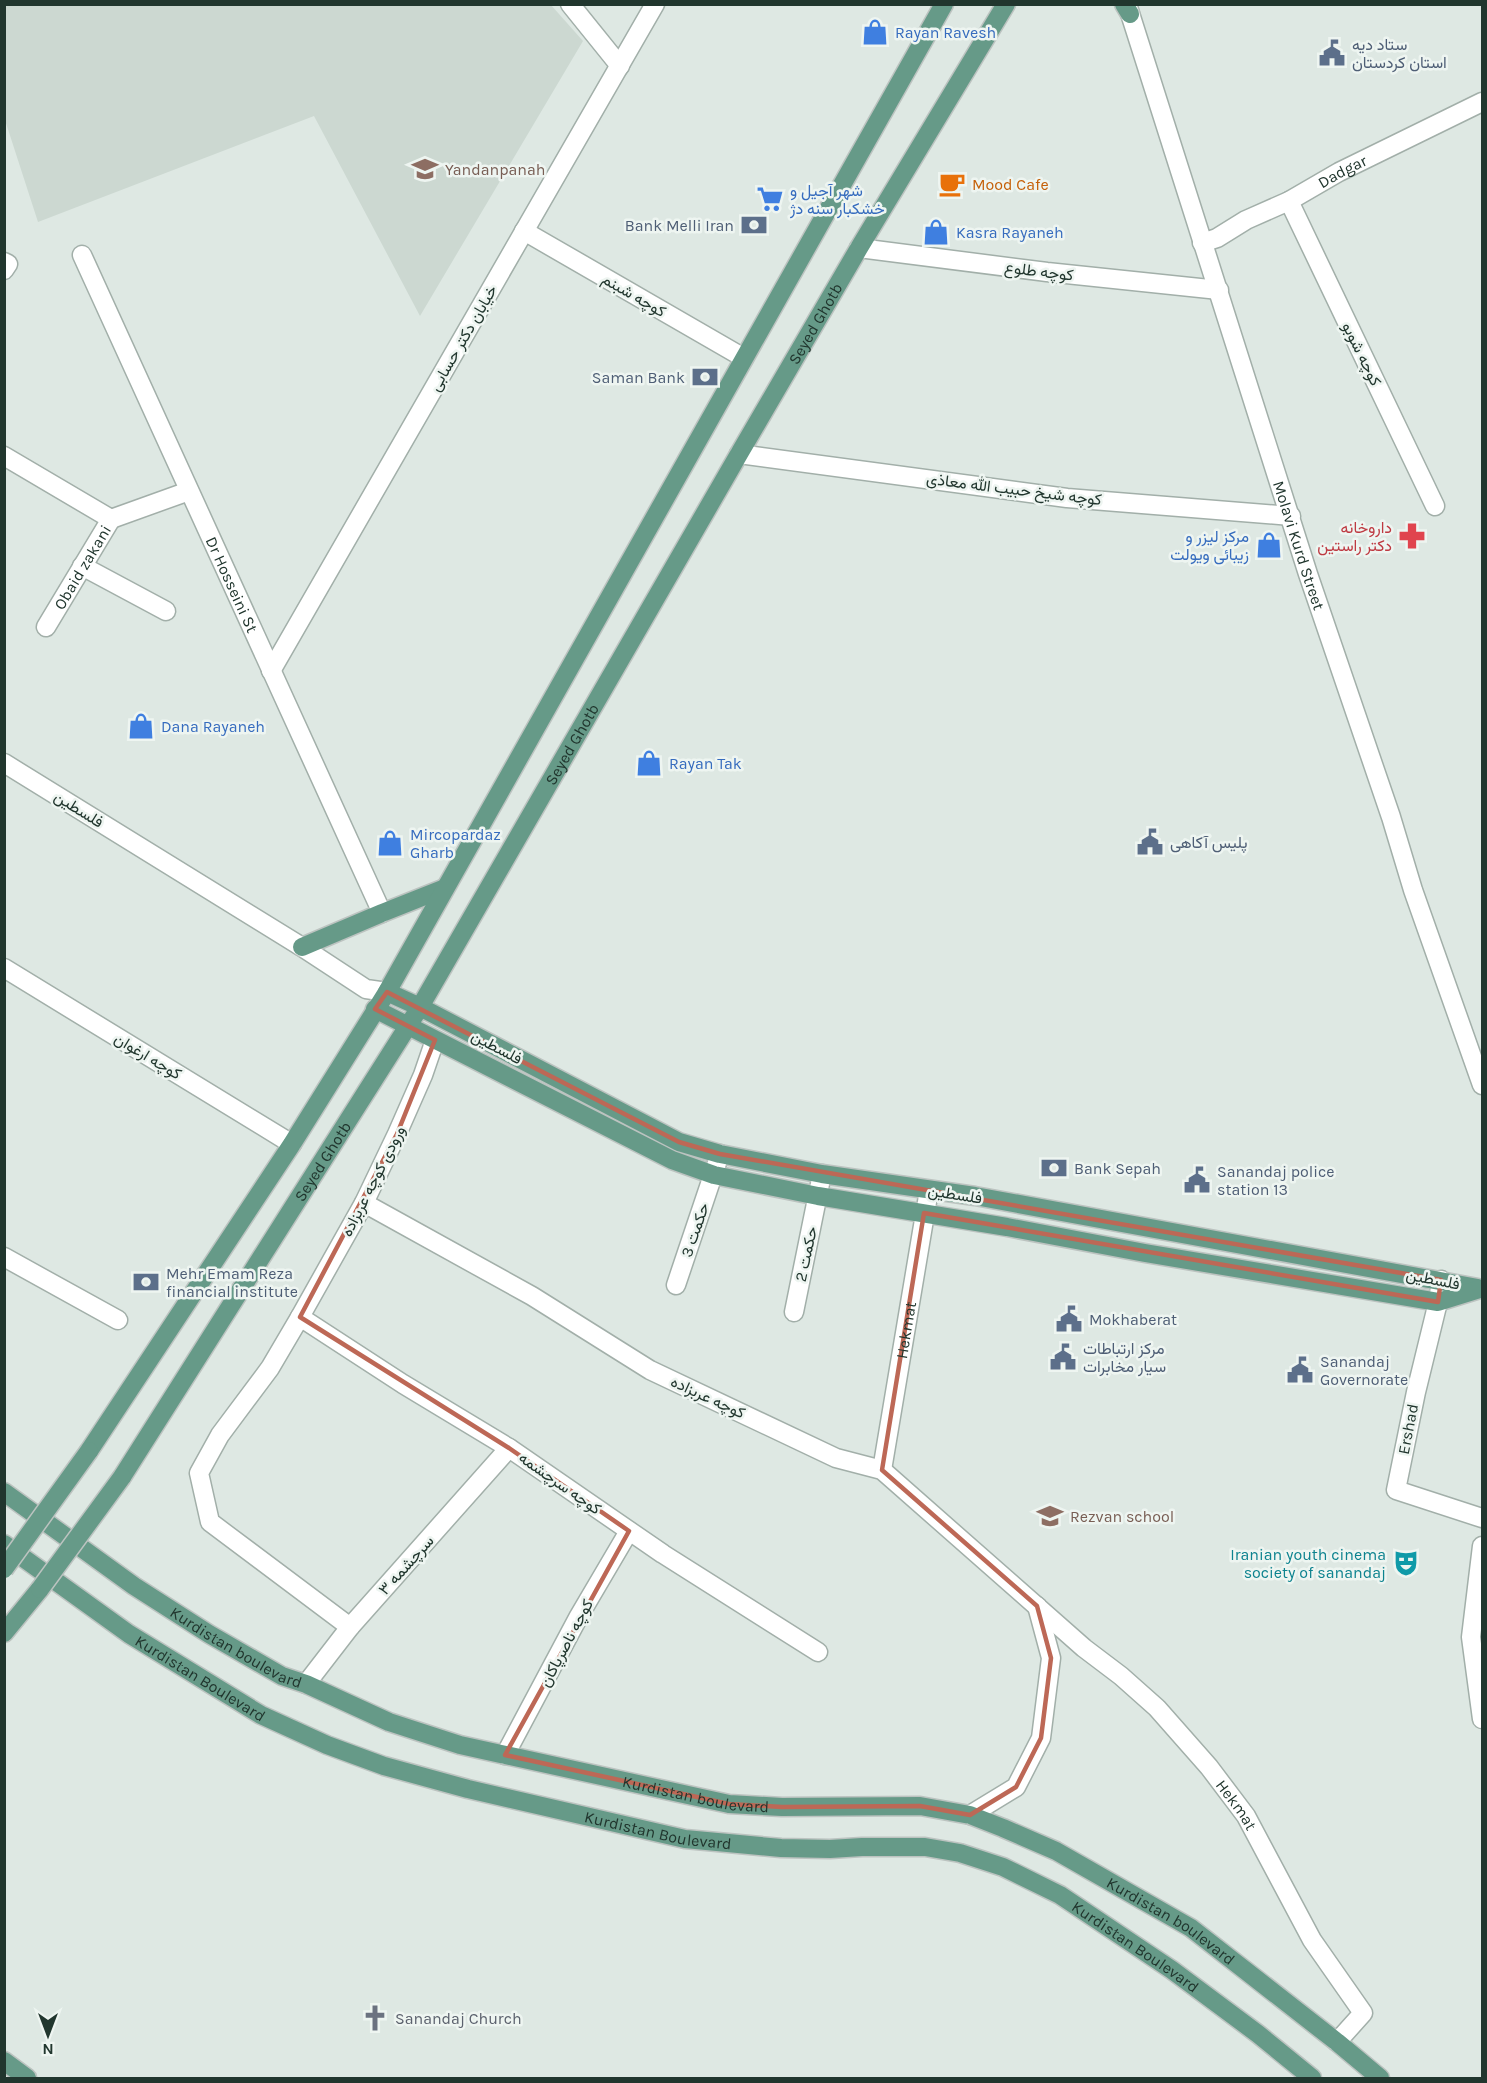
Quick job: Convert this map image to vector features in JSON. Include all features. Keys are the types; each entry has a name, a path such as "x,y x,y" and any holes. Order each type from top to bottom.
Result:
{"main road":[{"path":"4,1569 89,1451 292,1144 387,992 944,4"},
{"name":"Seyed Ghotb","path":"42,1581 122,1477 420,1007 859,248 1006,4"},
{"path":"302,947 445,888"},
{"name":"فلسطین","path":"387,992 679,1142 720,1154 822,1174 929,1190 1482,1288"},
{"name":"فلسطین","path":"375,1009 672,1160 714,1174 818,1196 1438,1302 1482,1288"},
{"name":"Kurdistan boulevard","path":"4,1492 134,1586 209,1634 282,1676 306,1684 389,1722 460,1745 658,1790 729,1803 782,1807 920,1806 970,1815 1056,1851 1191,1928 1338,2042 1380,2079"},
{"path":"22,1557 46,1522"},
{"path":"4,1633 70,1539"},
{"name":"Kurdistan Boulevard","path":"4,1544 22,1557 42,1581 261,1715 327,1745 384,1766 468,1789 684,1839 781,1848 925,1847 960,1854 1003,1867 1060,1895 1172,1970 1258,2034 1312,2079"},
{"path":"4,2061 27,2079"}],"street":[{"path":"570,4 620,66"},
{"name":"خیابان دکتر حسابی","path":"271,671 655,4"},
{"name":"Molavi Kurd Street","path":"1127,8 1413,890 1482,1084"},
{"name":"Dadgar","path":"1202,243 1217,238 1246,220 1289,201 1339,172 1482,102"},
{"name":"کوچه شوبو","path":"1289,201 1435,506"},
{"name":"کوچه شبنم","path":"524,231 744,358"},
{"name":"کوچه طلوع","path":"859,248 1047,272 1219,290"},
{"name":"Dr Hosseini St","path":"82,255 381,913"},
{"path":"4,262 8,264 4,270"},
{"name":"کوچه شیخ حبیب الله معاذی","path":"739,454 1067,498 1290,516"},
{"name":"Obaid zakani","path":"4,456 111,519 46,627"},
{"path":"111,519 189,491"},
{"path":"82,566 166,611"},
{"name":"فلسطین","path":"4,763 366,989 387,992"},
{"name":"کوچه ارغوان","path":"4,968 292,1144"},
{"path":"366,989 375,1009"},
{"name":"ورودی کوچه عربزاده","path":"350,1627 210,1522 199,1473 220,1435 270,1368 363,1203 397,1134 423,1075 435,1040"},
{"name":"حکمت 3","path":"676,1285 720,1154"},
{"name":"حکمت 2","path":"794,1312 822,1174"},
{"name":"Hekmat","path":"882,1470 929,1190"},
{"name":"کوچه عربزاده","path":"363,1203 532,1296 650,1370 836,1458 882,1470 1037,1606"},
{"path":"4,1257 118,1320"},
{"name":"Ershad","path":"1441,1280 1396,1490 1482,1518"},
{"name":"کوچه سرچشمه","path":"300,1317 403,1384 509,1448 629,1531 818,1652"},
{"name":"سرچشمه ۳","path":"306,1684 350,1627 509,1448"},
{"name":"کوچه ناصرپاکان","path":"505,1755 579,1616 629,1531"},
{"path":"1482,1546 1471,1637 1482,1719"},
{"path":"970,1815 1016,1787 1041,1738 1051,1658 1037,1606"},
{"name":"Hekmat","path":"1037,1606 1157,1708 1209,1767 1246,1816 1312,1940 1363,2013 1338,2042"}],"highlighted area":[{"path":"387,992 679,1142 720,1154 1441,1280 1438,1302 924,1213 882,1470 1037,1606 1051,1658 1041,1738 1016,1787 970,1815 920,1806 782,1807 729,1804 505,1755 629,1531 509,1448 300,1317 397,1134 435,1040 375,1009"}],"shaded area":[{"name":"Yandanpanah","path":"5,5 551,5 583,41 420,316 314,116 38,222 4,117"}],"place":[{"name":"Rayan Ravesh","path":"875,32"},
{"name":"ستاد دیه استان کردستان","path":"1332,53"},
{"name":"Yandanpanah","path":"425,169"},
{"name":"Mood Cafe","path":"952,184"},
{"name":"شهر آجیل و خشکبار سنه دژ","path":"770,199"},
{"name":"Bank Melli Iran","path":"754,225"},
{"name":"Kasra Rayaneh","path":"936,232"},
{"name":"Saman Bank","path":"705,377"},
{"name":"داروخانه دکتر راستین","path":"1412,536"},
{"name":"مرکز لیزر و زیبائی ویولت","path":"1269,545"},
{"name":"Dana Rayaneh","path":"141,726"},
{"name":"Rayan Tak","path":"649,763"},
{"name":"پلیس آکاهی","path":"1150,842"},
{"name":"Mircopardaz Gharb","path":"390,843"},
{"name":"Bank Sepah","path":"1054,1168"},
{"name":"Sanandaj police station 13","path":"1197,1180"},
{"name":"Mehr Emam Reza financial institute","path":"146,1282"},
{"name":"Mokhaberat","path":"1069,1319"},
{"name":"مرکز ارتباطات سیار مخابرات","path":"1063,1357"},
{"name":"Sanandaj Governorate","path":"1300,1370"},
{"name":"Rezvan school","path":"1050,1516"},
{"name":"Iranian youth cinema society of sanandaj","path":"1406,1563"},
{"name":"Sanandaj Church","path":"375,2018"}]}
